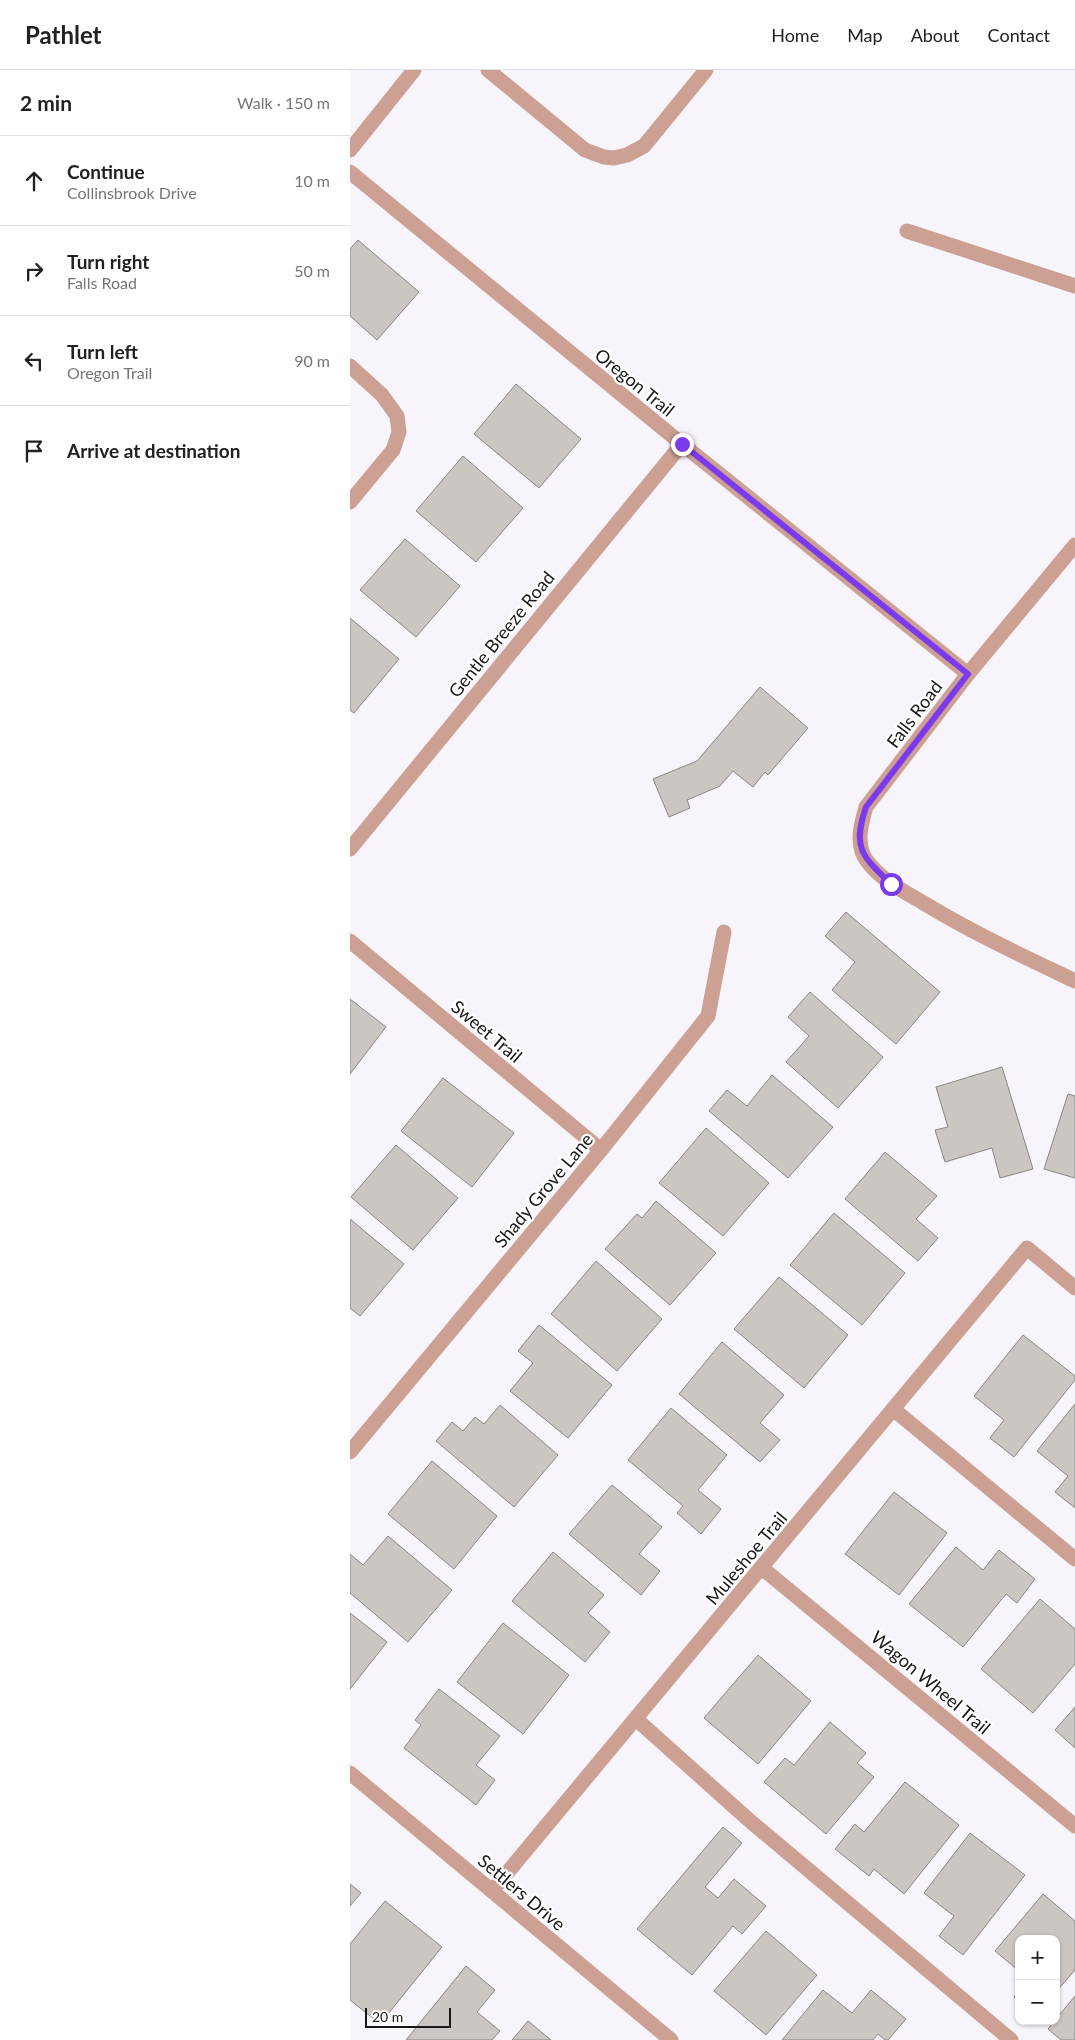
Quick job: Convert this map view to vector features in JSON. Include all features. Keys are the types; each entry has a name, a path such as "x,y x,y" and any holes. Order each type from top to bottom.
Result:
{"street":[{"path":"350,150 414,70"},
{"path":"488,70 585,150 604,157 614,158 628,156 644,146 706,70"},
{"name":"Oregon Trail","path":"350,172 682,444 968,674"},
{"path":"907,231 1075,286"},
{"path":"350,366 382,395 397,416 399,432 393,450 350,502"},
{"name":"Gentle Breeze Road","path":"350,848 682,444"},
{"name":"Falls Road","path":"1075,545 968,674 866,807 860,825 860,845 867,861 891,884 963,927 1075,981"},
{"name":"Shady Grove Lane","path":"350,1452 601,1150 708,1016 724,932"},
{"name":"Sweet Trail","path":"350,941 601,1150"},
{"name":"Muleshoe Trail","path":"492,1891 1027,1248 1075,1288"},
{"path":"893,1409 1075,1559"},
{"name":"Wagon Wheel Trail","path":"762,1568 1075,1826"},
{"path":"636,1719 750,1821 1011,2040"},
{"name":"Settlers Drive","path":"350,1773 671,2040"}],"building":[{"path":"358,240 419,292 377,340 350,316 350,249"},
{"path":"516,384 581,439 539,488 474,434"},
{"path":"463,456 523,508 476,562 416,511"},
{"path":"405,539 460,586 416,637 360,590"},
{"path":"350,618 399,659 354,713 350,710"},
{"path":"760,687 808,728 768,775 765,772 753,787 733,771 720,786 687,800 690,808 669,817 653,779 697,761"},
{"path":"846,912 940,992 896,1044 832,990 855,962 825,936"},
{"path":"810,992 883,1057 838,1108 786,1062 809,1036 788,1017"},
{"path":"350,999 386,1027 350,1074"},
{"path":"1002,1067 1033,1169 1000,1178 992,1148 945,1162 935,1130 948,1127 936,1087"},
{"path":"772,1075 833,1127 788,1178 709,1111 727,1090 747,1106"},
{"path":"443,1078 514,1133 472,1187 401,1131"},
{"path":"1068,1094 1075,1096 1075,1178 1044,1169"},
{"path":"706,1128 769,1183 723,1236 659,1183"},
{"path":"396,1145 458,1198 413,1250 351,1197"},
{"path":"885,1152 937,1196 916,1219 938,1238 918,1261 845,1199"},
{"path":"656,1201 716,1253 670,1305 605,1249 637,1214 642,1218"},
{"path":"834,1213 905,1273 862,1325 790,1265"},
{"path":"350,1219 404,1264 360,1316 350,1308"},
{"path":"596,1261 662,1319 617,1371 551,1314"},
{"path":"779,1277 848,1335 804,1388 734,1329"},
{"path":"539,1325 612,1385 568,1438 510,1391 533,1363 518,1351"},
{"path":"1023,1335 1075,1376 1075,1380 1014,1457 990,1438 1004,1420 974,1396"},
{"path":"722,1342 784,1395 760,1423 780,1440 760,1462 679,1394"},
{"path":"1075,1404 1075,1508 1055,1492 1068,1476 1037,1451"},
{"path":"500,1405 558,1455 514,1507 436,1441 452,1422 463,1431 475,1417 484,1424"},
{"path":"671,1408 727,1455 698,1490 721,1509 701,1534 677,1513 683,1506 628,1460"},
{"path":"432,1461 497,1516 454,1569 388,1514"},
{"path":"612,1485 662,1527 639,1554 660,1571 641,1595 569,1534"},
{"path":"894,1492 947,1533 899,1595 845,1554"},
{"path":"388,1536 452,1590 408,1642 350,1593 350,1554 363,1565"},
{"path":"956,1547 983,1570 999,1550 1035,1579 1017,1603 1006,1594 963,1647 909,1604"},
{"path":"553,1552 604,1595 588,1613 610,1632 585,1662 512,1601"},
{"path":"1040,1599 1075,1629 1075,1664 1033,1713 981,1669"},
{"path":"350,1613 387,1642 350,1689"},
{"path":"503,1623 569,1675 523,1734 457,1682"},
{"path":"758,1655 811,1701 758,1764 704,1718"},
{"path":"439,1689 500,1736 476,1765 495,1780 476,1805 404,1748 421,1725 415,1720"},
{"path":"1075,1707 1075,1748 1055,1730"},
{"path":"830,1722 866,1753 857,1763 874,1777 826,1834 764,1782 785,1758 794,1765"},
{"path":"905,1782 959,1825 904,1894 874,1869 869,1876 835,1849 855,1824 864,1832"},
{"path":"723,1827 742,1843 705,1887 718,1898 734,1879 766,1906 742,1934 733,1926 692,1975 637,1929"},
{"path":"970,1833 1025,1875 963,1955 939,1936 954,1916 924,1893"},
{"path":"350,1884 361,1893 350,1906"},
{"path":"1043,1894 1075,1921 1075,1970 1060,1987 1060,1935 1015,1935 1015,1968 995,1951"},
{"path":"385,1901 442,1947 380,2024 350,2000 350,1944"},
{"path":"766,1931 817,1975 766,2035 714,1991"},
{"path":"466,1966 495,1990 477,2012 500,2031 492,2040 406,2040"},
{"path":"823,1990 852,2013 871,1990 906,2019 888,2040 885,2040 878,2034 873,2040 782,2040"},
{"path":"1075,1996 1075,2040 1061,2040 1048,2029 1051,2025 1060,2025 1060,2014"},
{"path":"528,2021 551,2040 512,2040"}],"route":[{"path":"682,444 968,674 866,807 860,825 860,845 867,861 891,884"}]}
